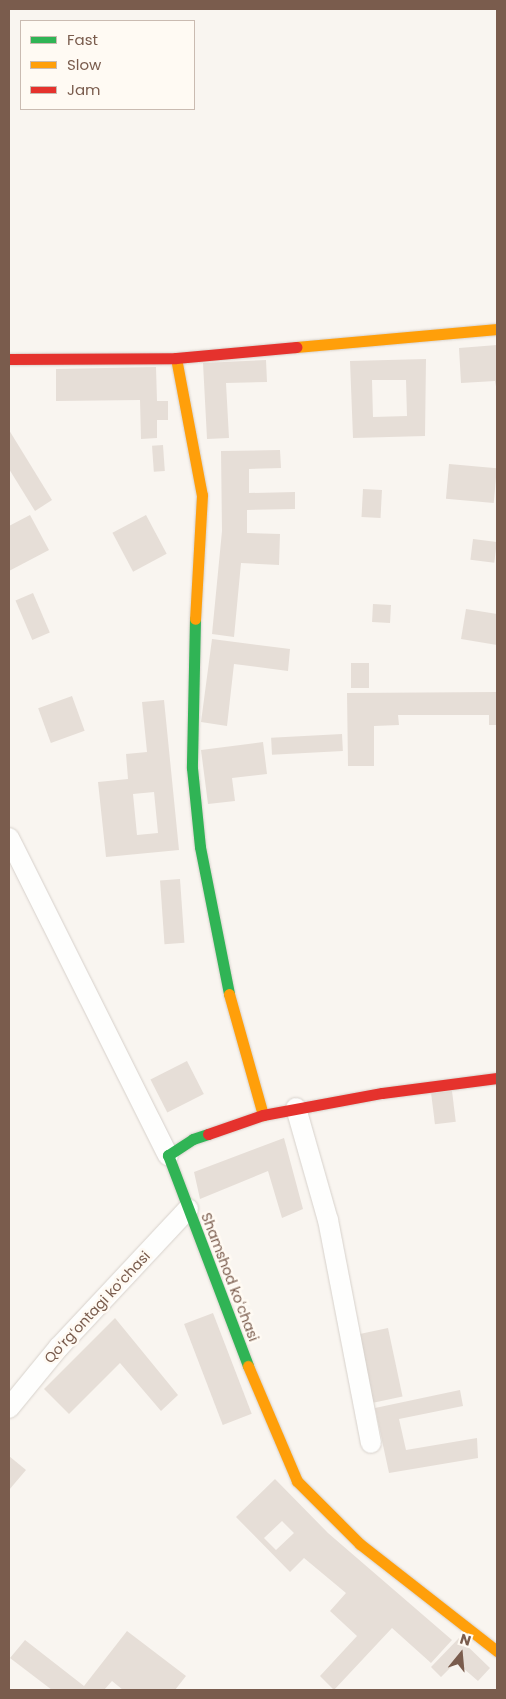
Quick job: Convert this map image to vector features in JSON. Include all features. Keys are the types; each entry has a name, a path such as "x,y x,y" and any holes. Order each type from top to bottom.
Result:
{"street":[{"path":"9,359 176,358 497,329"},
{"path":"176,358 202,495 192,694 192,768 200,847 228,985 263,1115"},
{"path":"9,838 168,1155 193,1140 263,1115 382,1093 497,1078"},
{"path":"296,1108 328,1220 371,1442"},
{"name":"Shamshod koʻchasi","path":"168,1155 246,1362 297,1481 360,1544 497,1650"},
{"name":"Qoʻrgʻontagi koʻchasi","path":"9,1408 59,1347 188,1209"}],"building":[{"path":"497,345 497,392 495,381 461,383 459,348"},
{"path":"426,359 425,436 353,438 350,361","holes":["372,380 406,380 407,416 373,417"]},
{"path":"266,360 267,382 226,383 229,438 207,439 203,363"},
{"path":"156,367 157,401 168,401 168,420 157,420 157,438 141,439 140,400 56,401 56,369"},
{"path":"9,430 52,500 35,511 9,469"},
{"path":"163,445 165,471 154,472 152,446"},
{"path":"280,450 281,468 249,469 249,493 295,492 295,509 247,510 247,533 280,534 279,565 241,563 234,637 212,634 222,531 221,451"},
{"path":"449,464 497,468 494,503 446,499"},
{"path":"363,489 382,490 381,518 362,517"},
{"path":"30,515 49,550 9,571 9,526"},
{"path":"146,515 167,554 133,572 112,533"},
{"path":"473,539 497,542 494,563 470,560"},
{"path":"33,593 50,633 32,640 16,600"},
{"path":"373,604 391,605 390,623 372,622"},
{"path":"466,609 497,614 497,645 461,639"},
{"path":"212,639 290,649 288,671 234,664 227,726 201,722"},
{"path":"351,663 369,663 369,688 351,688"},
{"path":"497,692 497,725 489,725 489,715 398,715 399,725 374,726 374,766 348,766 347,693"},
{"path":"72,696 85,731 51,743 38,708"},
{"path":"164,700 179,850 106,857 98,782 128,779 126,754 147,752 142,702","holes":["154,792 158,833 137,835 133,794"]},
{"path":"342,734 343,751 272,755 271,738"},
{"path":"263,742 267,774 232,778 235,801 208,804 201,750"},
{"path":"180,879 184,943 165,944 160,880"},
{"path":"187,1061 204,1094 167,1113 150,1080"},
{"path":"452,1091 456,1122 435,1124 431,1094"},
{"path":"284,1138 303,1209 282,1218 268,1171 200,1199 194,1172"},
{"path":"213,1313 252,1414 223,1425 184,1324"},
{"path":"115,1318 178,1395 161,1411 120,1363 69,1414 44,1389"},
{"path":"388,1328 403,1396 373,1403 359,1334"},
{"path":"460,1390 463,1406 399,1419 406,1450 477,1438 478,1458 389,1473 375,1408"},
{"path":"9,1456 26,1470 9,1490"},
{"path":"275,1479 328,1533 452,1640 431,1663 392,1628 334,1690 320,1676 357,1636 330,1611 346,1593 304,1558 290,1572 236,1517","holes":["282,1521 294,1533 276,1550 264,1538"]},
{"path":"127,1631 186,1676 175,1690 123,1690 112,1681 104,1690 52,1690 10,1658 25,1640 84,1686"},
{"path":"459,1638 490,1668 478,1681 456,1662 441,1677 431,1667"}],"traffic: fast":[{"path":"195,619 192,768 200,847 229,994"},
{"path":"208,1134 193,1139 168,1155 248,1366"}],"traffic: slow":[{"path":"296,347 497,329"},
{"path":"176,358 202,495 195,619"},
{"path":"229,994 263,1115"},
{"path":"248,1366 297,1481 360,1544 497,1651"}],"traffic: jam":[{"path":"9,359 176,358 296,347"},
{"path":"208,1134 263,1115 382,1093 497,1078"}]}
